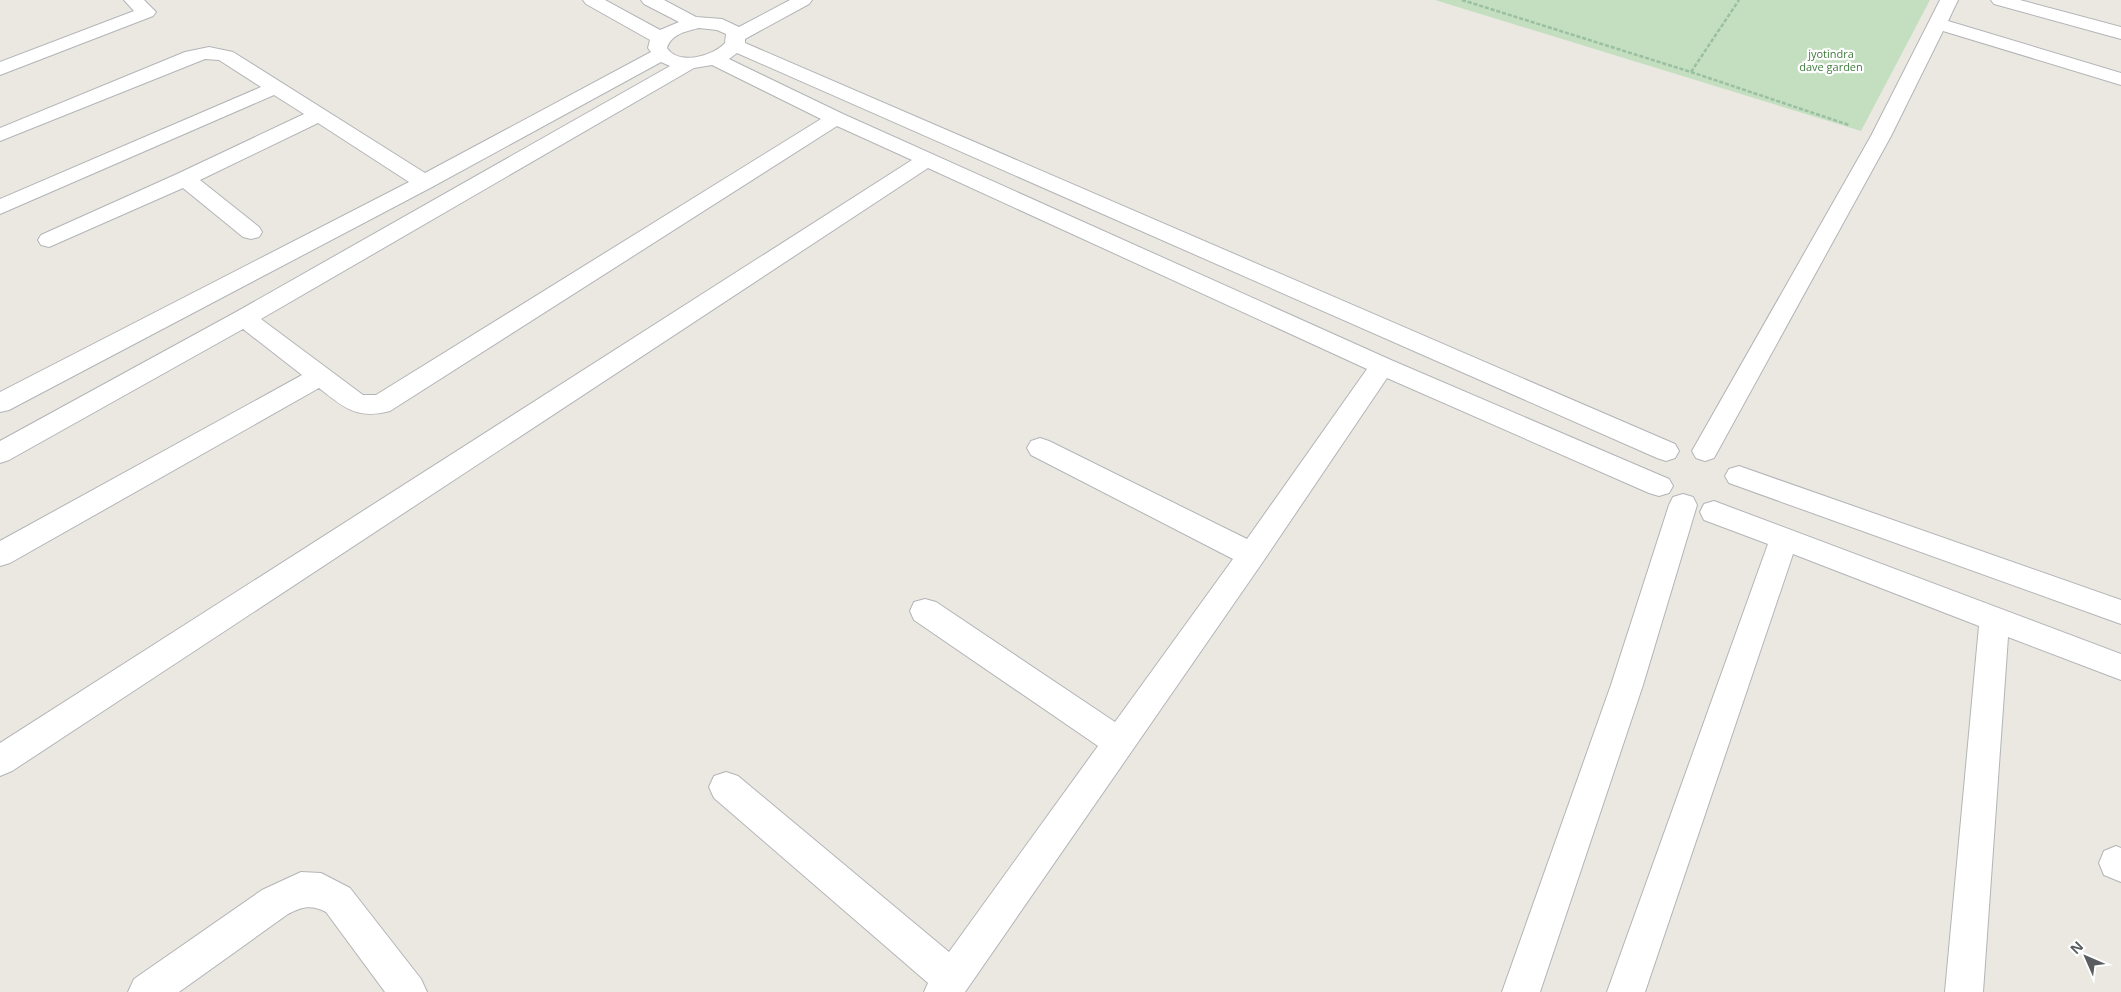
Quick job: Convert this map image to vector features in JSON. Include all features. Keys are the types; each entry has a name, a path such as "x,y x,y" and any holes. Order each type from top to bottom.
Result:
{"street":[{"path":"0,69 147,12 133,0"},
{"path":"592,0 660,46 677,62 689,63 714,59 724,54 735,40 803,0"},
{"path":"650,0 694,23"},
{"path":"1706,451 1880,136 1949,0"},
{"path":"2000,0 2121,33"},
{"path":"719,24 742,12"},
{"path":"0,403 424,182 660,46 673,29 694,23 719,24 732,30 735,40 1666,451"},
{"path":"1936,23 2121,78"},
{"path":"0,135 205,52 217,53 226,56 424,182"},
{"path":"714,59 836,118 1671,495 2121,667"},
{"path":"0,453 244,318 689,63"},
{"path":"0,207 276,88"},
{"path":"49,240 185,179 319,115"},
{"path":"244,318 356,403 367,405 380,404 836,118"},
{"path":"0,761 928,159"},
{"path":"185,179 251,232"},
{"path":"726,787 947,985 1252,555 1382,366"},
{"path":"0,556 320,376"},
{"path":"1040,448 1252,555"},
{"path":"1671,495 1655,476 1654,466 1658,457 1666,451 1678,448 1706,451 1719,457 1731,466 1739,476 1744,487 1742,496 1736,505 1726,510 1714,512"},
{"path":"1739,476 2121,612"},
{"path":"1521,992 1626,685 1671,495"},
{"path":"1626,992 1784,539"},
{"path":"925,611 1119,743"},
{"path":"1964,992 1994,620"},
{"path":"147,992 275,902 300,890 321,890 338,900 408,992"}],"path":[{"path":"1462,0 1691,72 1880,136"},
{"path":"1691,72 1739,0"}],"green space":[{"name":"jyotindra dave garden","path":"1435,0 1930,0 1861,131"}]}
